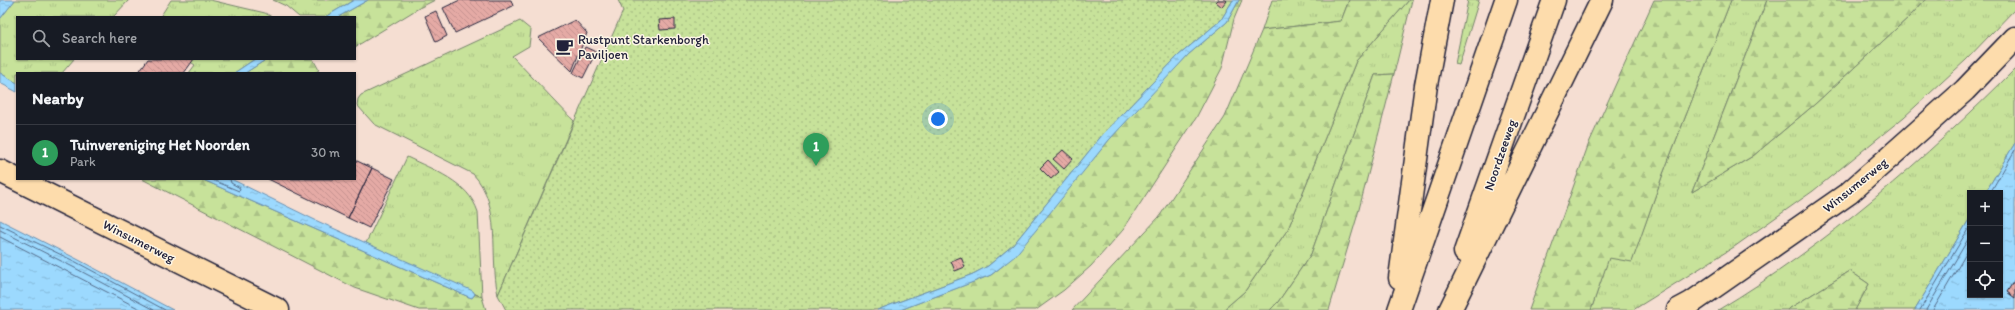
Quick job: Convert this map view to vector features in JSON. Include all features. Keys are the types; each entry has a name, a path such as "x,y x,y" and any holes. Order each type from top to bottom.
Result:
{"main road":[{"path":"1396,310 1426,85 1442,0"},
{"path":"1399,310 1506,0"},
{"name":"Noordzeeweg","path":"1445,310 1554,0"},
{"path":"1450,310 1602,0"},
{"name":"Winsumerweg","path":"1678,310 1691,303 1849,193 1965,90 2015,38"},
{"name":"Winsumerweg","path":"0,171 16,179"},
{"name":"Winsumerweg","path":"18,180 278,310"}],"green space":[{"path":"15,0 129,0 114,16 16,16 16,60 73,60 63,72 16,72 16,82 0,73 0,19"},
{"path":"171,0 210,0 265,13 270,16 161,16"},
{"path":"273,0 354,0 327,16 298,16 286,6"},
{"path":"368,0 435,0 419,8 356,46 356,16 340,16"},
{"path":"618,0 1233,0 1221,20 1178,56 1103,134 1013,245 988,266 973,274 877,310 506,310 498,295 623,11"},
{"path":"1239,0 1242,0 1234,19 1222,68 1196,118 1123,230 1091,266 1064,290 1036,310 900,310 991,275 1005,264 1109,140 1151,93 1189,54 1227,22"},
{"path":"1272,0 1349,0 1341,21 1262,30"},
{"path":"1349,0 1409,0 1356,61 1288,229 1245,291 1223,310 1072,310 1159,217 1225,117 1262,30 1341,21"},
{"path":"1409,0 1412,0 1394,74 1375,75 1311,254 1278,302 1270,310 1223,310 1245,291 1288,229 1356,61"},
{"path":"1468,0 1479,0 1459,65 1455,64"},
{"path":"1654,0 1731,0 1663,174 1632,262 1609,258 1591,310 1529,310 1589,143"},
{"path":"1731,0 1767,0 1692,192 1753,156 1815,104 1911,15 1925,0 2015,0 2015,9 1966,60 1904,117 1813,191 1734,247 1633,310 1591,310 1609,257 1632,261 1663,174"},
{"path":"1767,0 1925,0 1911,15 1815,104 1753,156 1692,192"},
{"path":"520,21 531,30 529,46 512,56 574,121 498,295 492,216 482,187 473,174 374,124 357,105 358,99 361,95"},
{"path":"188,60 254,60 236,72 190,72 195,65"},
{"path":"265,60 314,60 319,70 316,72 247,72"},
{"path":"2015,69 2015,143 1987,190 1967,190 1967,223 1915,310 1855,310 1869,284 1850,271 1787,310 1718,310 1759,284 1837,228 1910,167"},
{"path":"1394,74 1357,217 1329,310 1270,310 1278,302 1311,254 1375,75"},
{"path":"407,157 438,172 458,184 473,201 478,212 482,297 366,243"},
{"path":"144,180 203,180 469,297 474,296 475,294 482,297 486,310 419,310 355,288"},
{"path":"1850,271 1869,284 1855,310 1787,310"}],"water":[{"path":"0,0 15,0 0,19"},
{"path":"354,0 368,0 340,16 327,16"},
{"path":"1233,0 1239,0 1227,22 1189,54 1109,140 1015,256 991,275 976,281 900,310 877,310 973,274 988,266 1013,245 1103,134 1178,56 1221,20"},
{"path":"254,60 265,60 247,72 236,72"},
{"path":"0,73 16,82 16,91 0,83"},
{"path":"2015,143 2015,310 1915,310 1967,223 1967,298 2003,298 2003,190 1987,190"},
{"path":"203,180 233,180 315,220 473,291 475,294 472,298"},
{"path":"0,220 77,259 173,310 0,310"}],"building":[{"path":"460,0 511,0 513,6 455,33 443,8"},
{"path":"1218,0 1227,1 1222,7 1216,2"},
{"path":"436,11 447,36 436,42 425,16"},
{"path":"675,19 675,29 660,30 659,20"},
{"path":"575,20 587,33 572,71 538,38"},
{"path":"585,47 596,52 583,78 573,73"},
{"path":"147,60 193,60 185,72 139,72"},
{"path":"1063,150 1073,159 1064,169 1053,159"},
{"path":"356,160 372,168 348,218 270,180 356,180"},
{"path":"1048,160 1059,172 1051,179 1040,168"},
{"path":"372,168 394,179 369,228 348,218"},
{"path":"961,257 965,267 955,271 951,261"},
{"path":"2015,279 2015,298 2007,292"}],"place":[{"name":"Rustpunt Starkenborgh Paviljoen","path":"565,46"},
{"name":"Tuinvereniging Het Noorden","path":"816,166"}]}
